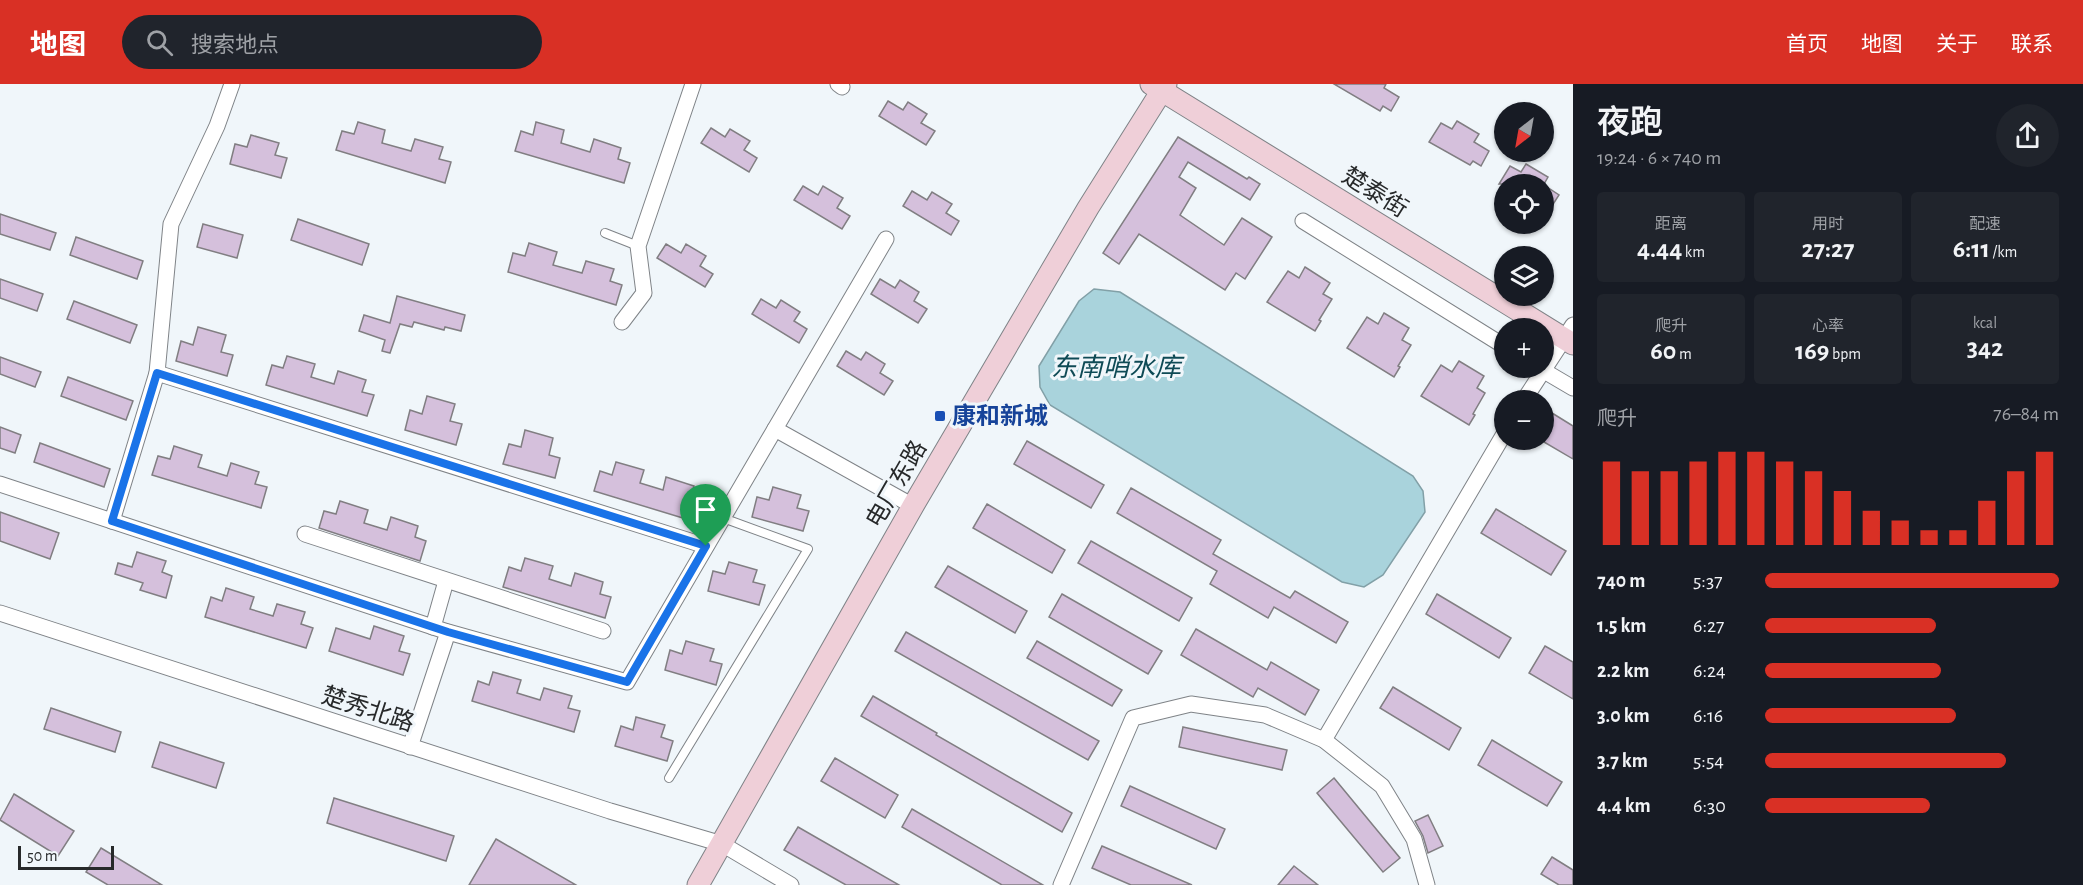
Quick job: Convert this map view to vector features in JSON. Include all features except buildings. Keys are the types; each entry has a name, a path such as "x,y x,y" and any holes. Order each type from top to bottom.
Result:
{"street":[{"path":"112,521 157,373 171,224 217,126 232,84"},
{"path":"622,322 644,293 638,246 693,84"},
{"name":"楚泰街","path":"1160,86 1570,336"},
{"name":"电厂东路","path":"698,885 913,506 1160,86"},
{"path":"1303,221 1494,340"},
{"path":"0,484 440,630 627,682 886,239"},
{"path":"1554,354 1570,336"},
{"path":"157,373 706,546"},
{"path":"1554,377 1573,388"},
{"path":"775,429 913,506"},
{"path":"1324,740 1495,450"},
{"path":"305,534 603,631"},
{"path":"410,747 440,630 446,581"},
{"name":"楚秀北路","path":"0,613 610,811 722,844 791,885"},
{"path":"1060,885 1133,718 1191,704 1265,715 1324,740 1382,786 1414,839 1427,885"}],"lane":[{"path":"605,233 638,246"},
{"path":"669,777 808,549 723,518"}],"water":[{"name":"东南哨水库","path":"1094,289 1120,292 1413,476 1423,491 1425,512 1383,575 1364,587 1342,582 1050,405 1040,387 1039,366 1079,301"}],"place":[{"name":"康和新城","path":"940,416"}],"route":[{"path":"157,373 706,546 627,682 448,632 112,521 157,373"}]}
